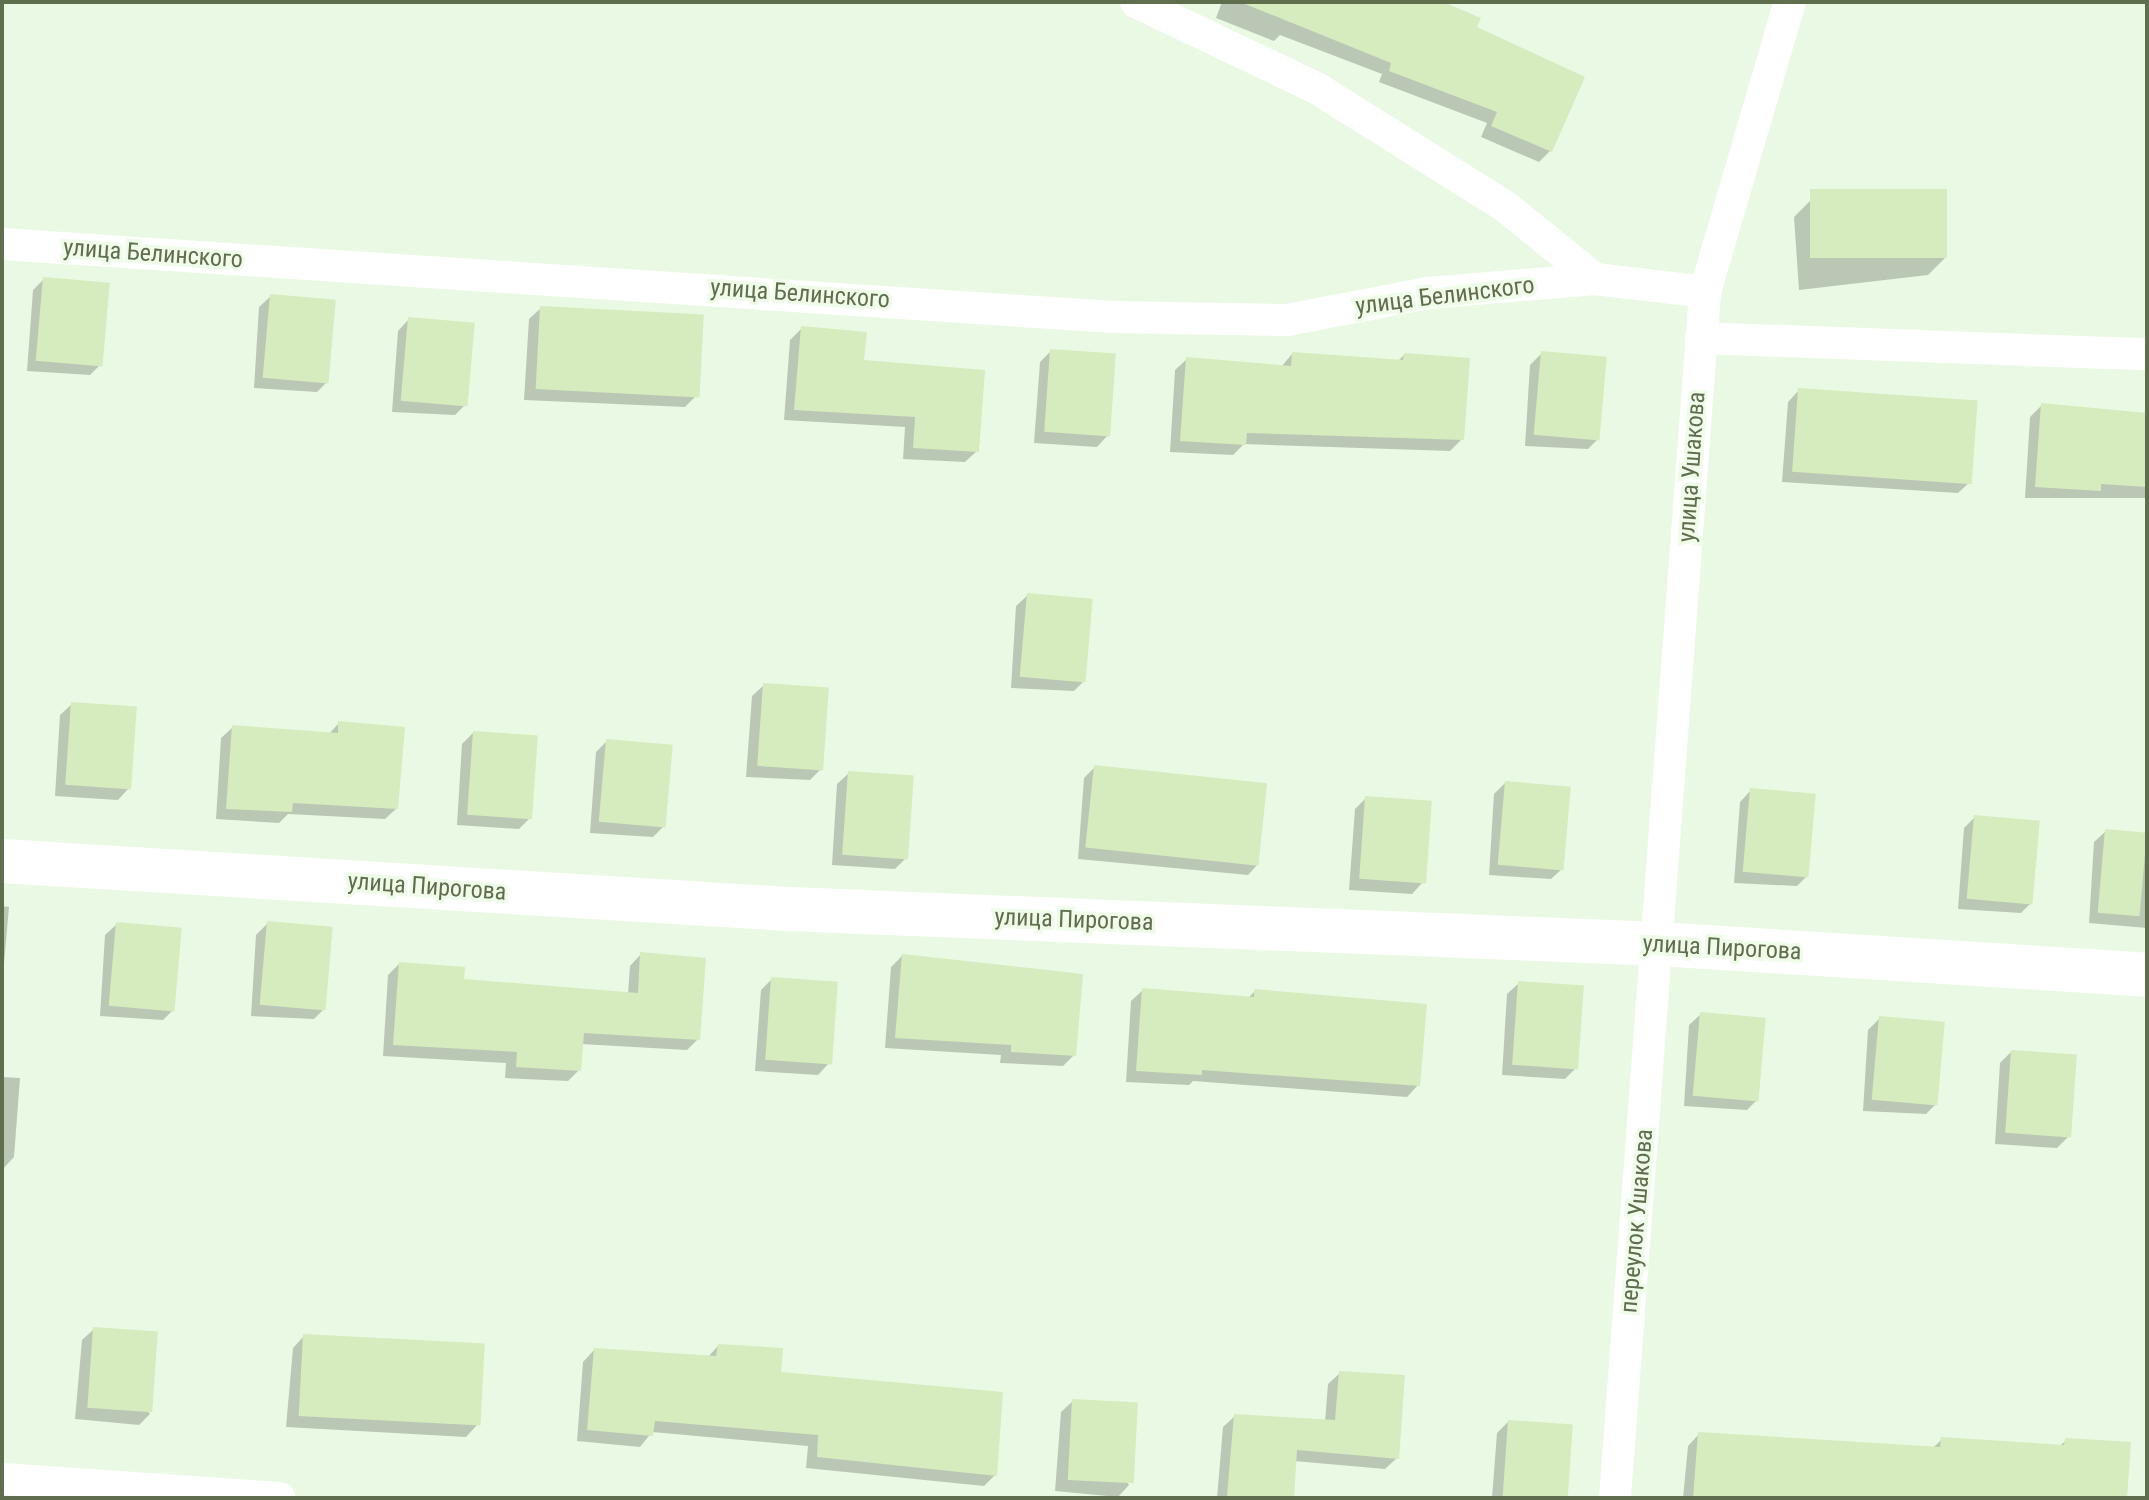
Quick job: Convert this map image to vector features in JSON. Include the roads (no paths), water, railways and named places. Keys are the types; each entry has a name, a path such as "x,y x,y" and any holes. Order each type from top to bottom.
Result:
{"street":[{"name":"улица Белинского","path":"1136,2 1318,89 1506,207 1595,279"},
{"name":"улица Ушакова","path":"1659,944 1705,292 1790,2"},
{"name":"улица Белинского","path":"2,244 1129,317 1287,320 1428,293 1595,279 1705,292"},
{"path":"1701,338 2147,354"},
{"name":"улица Пирогова","path":"2,861 789,909 1659,944 2147,975"},
{"name":"переулок Ушакова","path":"1615,1498 1659,944"},
{"path":"2,1479 279,1498"}]}
